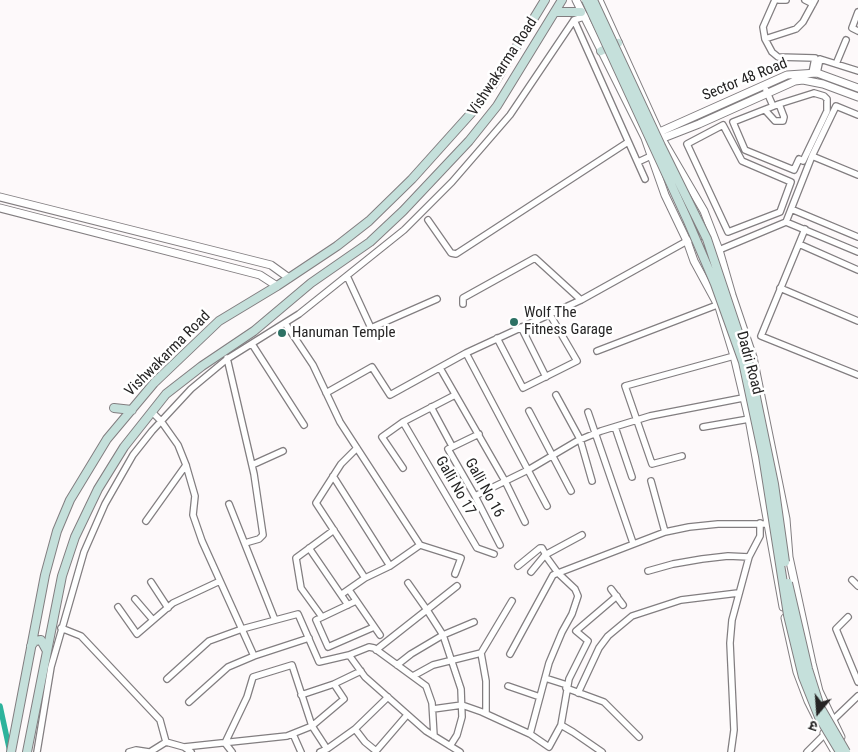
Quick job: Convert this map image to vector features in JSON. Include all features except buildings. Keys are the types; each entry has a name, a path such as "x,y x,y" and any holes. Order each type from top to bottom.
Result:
{"main road":[{"name":"Vishwakarma Road","path":"11,752 45,575 57,531 70,500 107,439 154,383 219,320 277,286 337,246 369,221 412,179 474,110 495,82 545,0"},
{"name":"Vishwakarma Road","path":"27,752 62,576 75,537 98,489 124,447 166,394 225,356 311,283 370,242 403,211 469,141 497,106 562,0"},
{"path":"586,0 688,219 715,284 743,362 763,456 788,615 803,678 819,717 840,752"},
{"path":"593,0 707,239 750,368 774,484 788,583 808,669 820,707 848,752"},
{"path":"555,12 582,14"},
{"path":"601,51 618,43"},
{"path":"114,408 132,410"},
{"path":"36,623 37,631 41,634 47,633 52,626"},
{"path":"31,646 35,641 42,640 47,652"}],"street":[{"name":"Dadri Road","path":"576,0 646,141 665,195 688,241 694,261 718,305 734,356 749,419 764,524 770,538 797,672 808,701 835,752"},
{"name":"Dadri Road","path":"598,0 661,135 704,211 719,250 753,357 773,452 789,557 819,691 848,752"},
{"path":"775,0 763,27 765,39 772,52 778,58 815,58 814,73"},
{"path":"779,0 786,0"},
{"path":"765,39 796,29 804,22 814,2 806,0"},
{"path":"38,751 51,666 84,552 105,504 133,455 161,421 225,356 252,344 300,314 404,230 479,152 510,115 574,20 582,14 603,9"},
{"path":"858,12 852,28 858,31"},
{"path":"574,20 645,179"},
{"path":"836,64 846,40"},
{"path":"814,73 820,59 858,72"},
{"name":"Sector 48 Road","path":"646,141 787,75 814,73 858,88"},
{"name":"Sector 48 Road","path":"661,135 700,124 788,84 803,80 823,84 858,97"},
{"path":"764,85 767,93 784,117 783,121 775,122 765,110"},
{"path":"814,93 824,96 828,104 827,111 803,161 799,159 794,170 745,150 733,122 776,105 814,93"},
{"path":"786,222 812,156 836,106 858,115"},
{"path":"700,124 705,134"},
{"path":"723,125 742,161 791,182 780,212 728,232 687,144 705,134 723,125"},
{"path":"428,220 450,253 456,254 628,142"},
{"path":"638,162 652,155"},
{"path":"812,156 858,174"},
{"path":"0,197 270,265 289,278"},
{"path":"0,208 260,275 277,286"},
{"path":"791,208 858,237"},
{"path":"719,250 786,222 858,252"},
{"path":"805,230 761,336 858,375"},
{"path":"326,393 372,367 390,395 466,353 549,313 581,300 688,241 712,232"},
{"path":"799,244 858,270"},
{"path":"358,251 367,261"},
{"path":"463,304 463,298 535,258 581,300"},
{"path":"347,276 371,328 437,299"},
{"path":"780,288 858,321"},
{"path":"597,350 718,305"},
{"path":"497,338 524,388 577,361 549,313"},
{"path":"285,323 313,365 340,422 420,544 461,558 454,574"},
{"path":"520,327 546,377"},
{"path":"252,344 304,424"},
{"path":"466,353 547,506"},
{"path":"225,356 252,465 263,535 259,539 245,543"},
{"path":"682,456 652,464 625,386 734,356"},
{"path":"440,368 506,481 525,522"},
{"path":"475,496 528,470 580,439 597,432 636,420 760,394"},
{"path":"403,468 382,437 403,422 455,395"},
{"path":"556,395 580,439 592,480"},
{"path":"431,407 452,446 479,434"},
{"path":"528,411 571,491"},
{"path":"152,412 161,421 178,446 186,465 195,496 193,515 202,541 254,656"},
{"path":"588,412 597,432 633,543"},
{"path":"703,427 749,419"},
{"name":"Galli No 17","path":"403,422 477,548 494,554"},
{"path":"615,426 632,477"},
{"name":"Galli No 16","path":"452,446 448,448 500,545"},
{"path":"357,448 341,464 316,503 365,578"},
{"path":"252,465 283,451"},
{"path":"146,521 186,465"},
{"path":"334,476 390,566"},
{"path":"650,481 665,532"},
{"path":"229,504 275,620"},
{"path":"510,654 553,575 665,532 718,524 764,524 749,557 732,620 730,643 734,730 731,752"},
{"path":"322,617 301,588 296,558 334,530"},
{"path":"530,572 545,555 582,535"},
{"path":"770,538 787,535"},
{"path":"342,594 365,578 390,566 420,544"},
{"path":"309,548 348,605"},
{"path":"518,566 542,548 558,573 575,589 578,596 572,614 549,663 530,734"},
{"path":"648,571 702,559 728,556 749,557"},
{"path":"852,580 858,586"},
{"path":"118,607 137,634 173,603 220,581"},
{"path":"152,582 168,608"},
{"path":"408,584 428,610 443,635 461,689 462,717 457,736 450,746"},
{"path":"376,650 457,586"},
{"path":"611,589 623,605"},
{"path":"349,590 380,634"},
{"path":"578,693 599,648 608,636 632,616 681,600 738,593"},
{"path":"433,708 462,705 486,713 530,734 550,747 561,725 566,686 588,641 576,631 617,596"},
{"path":"135,599 153,620"},
{"path":"356,601 316,620 328,647 374,627"},
{"path":"486,713 486,681 481,653 512,601"},
{"path":"167,679 209,641 242,629 298,614 319,662 349,655 368,647 376,650 426,686 433,708 434,736"},
{"path":"848,617 836,629 858,682"},
{"path":"397,665 411,654 443,635 474,622"},
{"path":"61,628 81,636 160,720 166,742"},
{"path":"189,702 228,667 308,638"},
{"path":"413,676 433,665 481,653"},
{"path":"349,655 365,677 407,714 434,736 460,752"},
{"path":"225,743 247,697 253,677 292,666 312,726 327,749"},
{"path":"301,695 334,684 361,671"},
{"path":"545,678 604,702 639,736"},
{"path":"184,747 293,734 312,726 344,699 334,684"},
{"path":"508,686 540,698"},
{"path":"807,752 858,696"},
{"path":"320,752 355,729 388,697"},
{"path":"355,729 365,742 376,751 407,714"},
{"path":"561,725 602,752"},
{"path":"293,734 301,752"},
{"path":"29,741 38,751"},
{"path":"129,752 136,750 150,752 166,742 184,747 191,752"},
{"path":"225,743 232,752"}],"waterway":[{"path":"0,706 10,752"}],"place":[{"name":"Wolf The Fitness Garage","path":"514,322"},
{"name":"Hanuman Temple","path":"282,333"}]}
